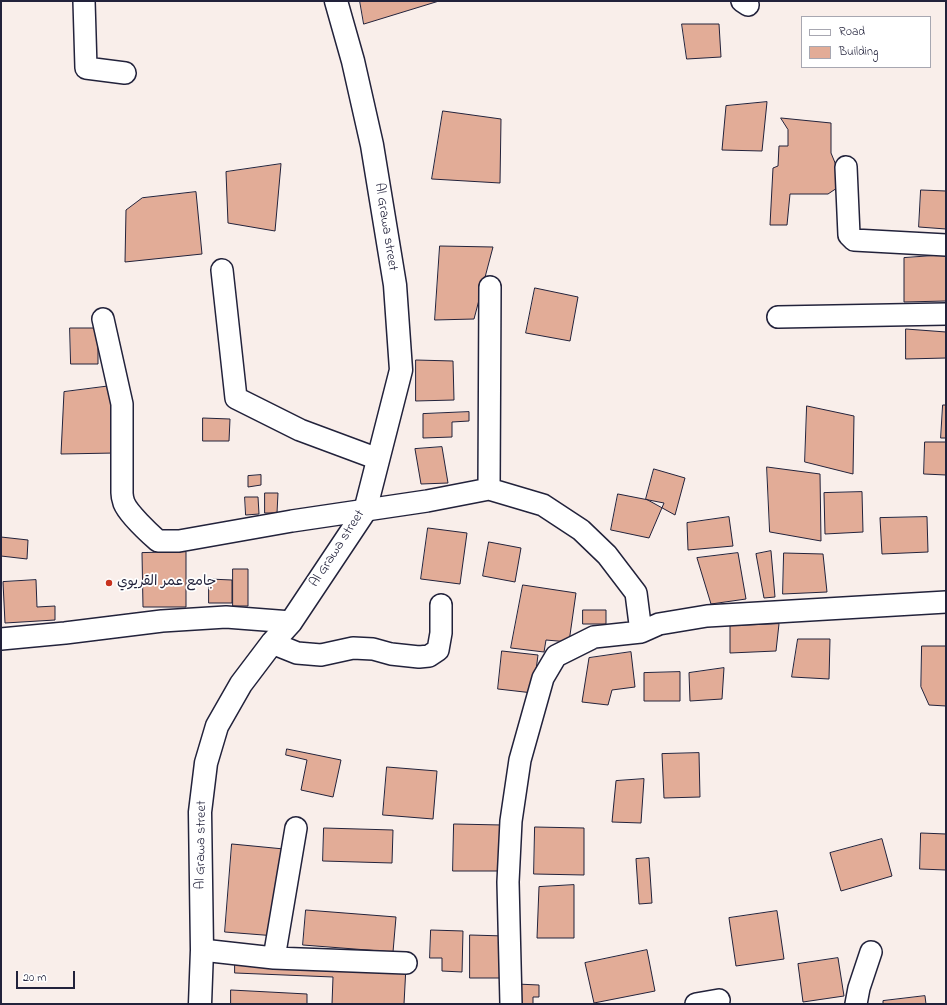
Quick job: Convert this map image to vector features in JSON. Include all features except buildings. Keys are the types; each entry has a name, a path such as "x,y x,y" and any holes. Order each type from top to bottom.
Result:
{"street":[{"path":"84,1 86,68 125,73"},
{"name":"Al Grawa street","path":"200,1004 202,950 200,812 206,763 217,726 241,684 272,643 291,622 365,511 401,370 395,285 372,144 353,61 336,1"},
{"path":"846,167 849,235 854,240 946,245"},
{"path":"222,270 236,398 300,430 378,459"},
{"path":"489,489 490,287"},
{"path":"778,318 946,314"},
{"path":"103,320 122,404 122,493 124,503 129,511 158,541 179,541 292,521 427,501 489,489 543,505 581,530 607,555 636,593 641,632"},
{"path":"511,1004 508,882 511,821 520,760 544,678 556,656 594,637 641,632 659,624 707,616 946,602"},
{"path":"272,643 297,653 321,654 354,648 373,649 391,654 419,657 429,656 438,650 441,634 441,604"},
{"path":"1,638 65,633 162,621 219,617 291,622"},
{"path":"274,958 296,828"},
{"path":"202,950 274,958 406,963"},
{"path":"856,1004 859,988 871,952"},
{"path":"696,1004 719,1000"}],"place":[{"name":"جامع عمر القريوي","path":"109,583"}]}
